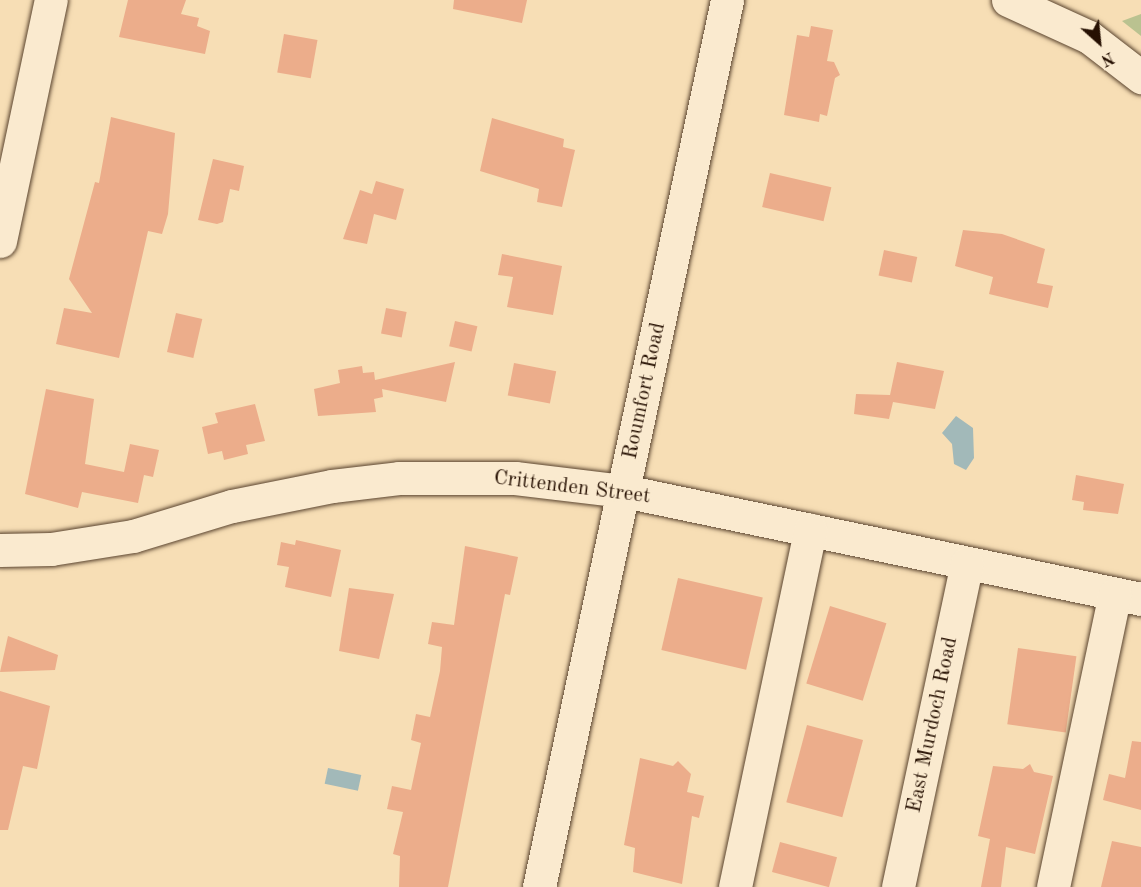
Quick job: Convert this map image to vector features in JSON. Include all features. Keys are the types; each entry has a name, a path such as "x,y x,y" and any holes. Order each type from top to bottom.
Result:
{"street":[{"path":"0,241 51,0"},
{"name":"Roumfort Road","path":"539,887 727,0"},
{"path":"1008,0 1089,37 1141,77"},
{"name":"Crittenden Street","path":"0,550 107,541 263,498 388,479 515,478 624,491 1128,597"},
{"path":"735,887 810,530"},
{"name":"East Murdoch Road","path":"898,887 967,563"},
{"path":"1053,887 1128,597"}],"green space":[{"path":"1141,14 1141,36 1122,21"}],"water":[{"path":"956,416 973,428 974,458 966,470 954,464 952,444 942,433"},
{"path":"328,768 361,775 358,791 325,784"}],"building":[{"path":"128,0 186,0 181,14 199,18 197,26 210,31 205,54 119,37"},
{"path":"454,0 527,0 522,23 453,9"},
{"path":"811,26 833,30 827,61 834,62 840,75 835,78 827,116 820,114 819,122 784,115 797,35 809,37"},
{"path":"284,34 317,40 311,78 277,72"},
{"path":"111,117 175,133 168,214 162,234 148,231 119,358 56,344 64,308 92,313 69,279 95,182 99,183"},
{"path":"492,118 564,139 563,147 575,150 562,207 537,202 539,189 480,171"},
{"path":"213,159 244,166 239,191 230,189 223,222 217,224 198,220"},
{"path":"770,173 831,187 824,221 762,207"},
{"path":"376,181 404,189 396,220 374,214 367,244 343,239 360,190 372,194"},
{"path":"963,230 1002,234 1045,249 1037,283 1053,286 1048,308 989,294 993,277 955,266"},
{"path":"884,250 917,257 912,283 879,275"},
{"path":"502,254 562,266 553,315 507,307 513,277 498,275"},
{"path":"386,308 407,312 402,338 381,334"},
{"path":"176,313 202,319 193,358 167,352"},
{"path":"455,321 477,326 472,352 449,346"},
{"path":"455,362 446,402 382,389 383,397 374,399 376,412 318,416 314,389 340,383 338,370 362,366 363,373 374,372 375,380"},
{"path":"897,362 944,371 935,409 893,402 889,419 854,414 856,394 890,395"},
{"path":"514,363 556,371 550,404 508,395"},
{"path":"46,389 94,399 85,464 124,472 130,444 159,450 153,477 144,475 138,503 82,492 78,508 25,494"},
{"path":"255,404 265,441 246,445 248,454 224,460 222,451 208,454 202,427 218,423 215,413"},
{"path":"1076,475 1124,484 1118,514 1083,510 1084,502 1072,500"},
{"path":"296,540 341,550 331,597 285,587 289,567 277,565 281,542 295,545"},
{"path":"465,546 518,557 510,595 505,594 448,887 399,887 400,856 393,854 403,812 387,809 392,786 411,790 421,743 411,740 416,714 430,717 440,671 442,647 428,644 432,622 454,625"},
{"path":"678,578 763,598 746,670 661,650"},
{"path":"349,588 394,594 379,659 339,651"},
{"path":"830,606 886,623 863,701 806,683"},
{"path":"8,636 58,655 55,670 0,672"},
{"path":"1018,648 1076,656 1066,732 1007,724"},
{"path":"0,691 50,706 37,769 23,766 8,830 0,830"},
{"path":"807,725 863,740 842,817 786,802"},
{"path":"1132,741 1141,742 1141,810 1103,800 1109,774 1125,778"},
{"path":"640,758 673,766 678,761 691,774 687,792 704,796 699,818 692,816 682,884 633,872 635,848 624,845"},
{"path":"1030,764 1034,772 1053,776 1035,854 1006,847 1001,887 981,887 990,839 978,836 993,766 1023,769"},
{"path":"1112,841 1141,847 1141,887 1101,887"},
{"path":"780,842 837,857 829,887 772,872"}]}
